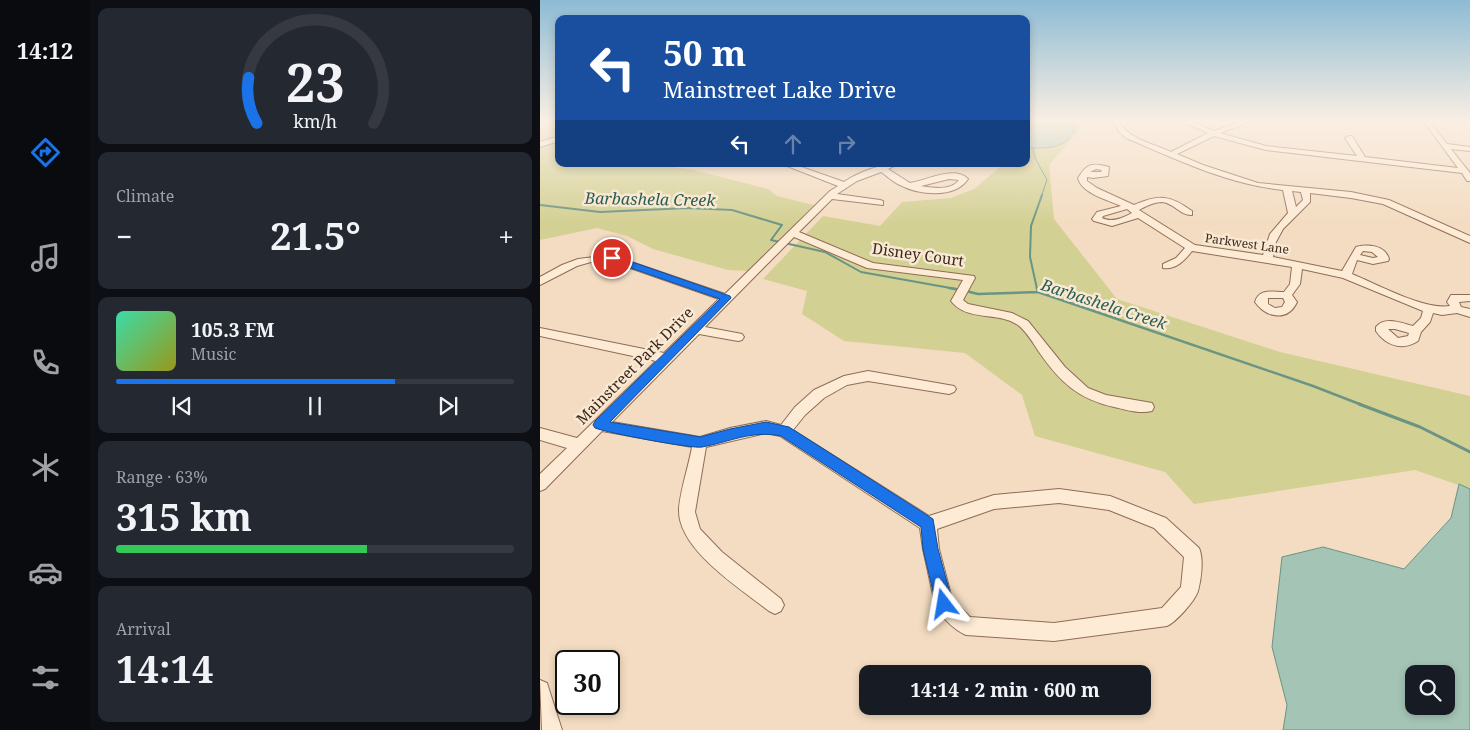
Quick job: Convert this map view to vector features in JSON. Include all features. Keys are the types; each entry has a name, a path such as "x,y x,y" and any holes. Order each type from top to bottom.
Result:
{"street":[{"path":"1176,156 1200,167 1239,180 1287,188 1351,195 1386,202 1470,240"},
{"path":"1331,156 1463,171"},
{"path":"1360,156 1362,160"},
{"path":"1452,156 1470,179"},
{"path":"794,167 844,185"},
{"name":"Mainstreet Park Drive","path":"540,484 830,196 844,185 884,167"},
{"path":"881,168 908,186 935,191 955,187 963,182 964,179 951,175 924,184 908,186"},
{"name":"Parkwest Lane","path":"1084,173 1082,178 1085,184 1134,210 1190,247 1207,252 1297,264 1346,275 1414,305 1442,311 1457,309 1470,313"},
{"path":"1287,188 1293,214"},
{"path":"1268,259 1268,246 1271,238 1307,200 1305,190"},
{"path":"830,196 880,203"},
{"path":"1134,210 1161,199 1174,202 1188,213"},
{"name":"Disney Court","path":"788,239 822,244 842,255 870,266 970,278 957,301 963,308 1005,314 1024,324 1062,373 1086,394 1098,399 1147,407"},
{"path":"1167,266 1180,260 1190,247"},
{"path":"540,282 578,261 595,257 612,258 726,298"},
{"path":"1346,275 1350,262 1356,257"},
{"path":"1287,295 1296,284 1297,264"},
{"path":"1457,309 1453,302 1455,297 1470,298"},
{"path":"1415,331 1426,319 1429,309"},
{"path":"695,330 738,337"},
{"path":"540,332 666,358"},
{"path":"784,431 800,411 819,394 844,381 868,376 949,389"},
{"path":"599,425 700,443 730,434 766,428 784,431 928,524"},
{"path":"540,434 579,445"},
{"path":"700,443 687,512 693,533 716,558 775,605"},
{"path":"1059,496 1110,503 1160,523 1192,554 1189,591 1167,617 1054,632 966,626 944,604 931,549 928,524 994,502 1059,496"},
{"path":"540,690 552,730"}],"shaded area":[{"path":"540,156 555,156 555,167 672,167 694,170 768,189 777,196 814,205 748,271 728,270 653,249 627,236 597,228 540,240"},
{"path":"1030,156 1057,156 1049,165 1054,219 1117,299 1280,352 1470,396 1470,489 1415,470 1194,504 1165,472 1035,436 1022,395 965,353 844,341 802,314 807,291 763,279 823,216 880,226 902,202 951,198 974,189 999,168 1030,167"},
{"path":"1459,484 1470,489 1470,730 1283,730 1287,705 1272,647 1282,557 1323,547 1404,569 1451,518"}],"waterway":[{"path":"1035,156 1047,180 1041,197"},
{"path":"1037,289 1030,257 1031,226 1042,195"},
{"name":"Barbashela Creek","path":"540,205 600,212 688,208 732,210 782,225 771,240 825,252 861,272 956,289"},
{"name":"Barbashela Creek","path":"949,288 961,290"},
{"name":"Barbashela Creek","path":"1037,288 1038,292"},
{"name":"Barbashela Creek","path":"966,291 978,294 1038,292"},
{"name":"Barbashela Creek","path":"1038,292 1313,386 1362,405"},
{"name":"Barbashela Creek","path":"1359,404 1420,427 1470,452"}],"route":[{"path":"612,258 726,298 599,425 700,443 730,434 766,428 784,431 928,524 931,549 944,604"}]}
